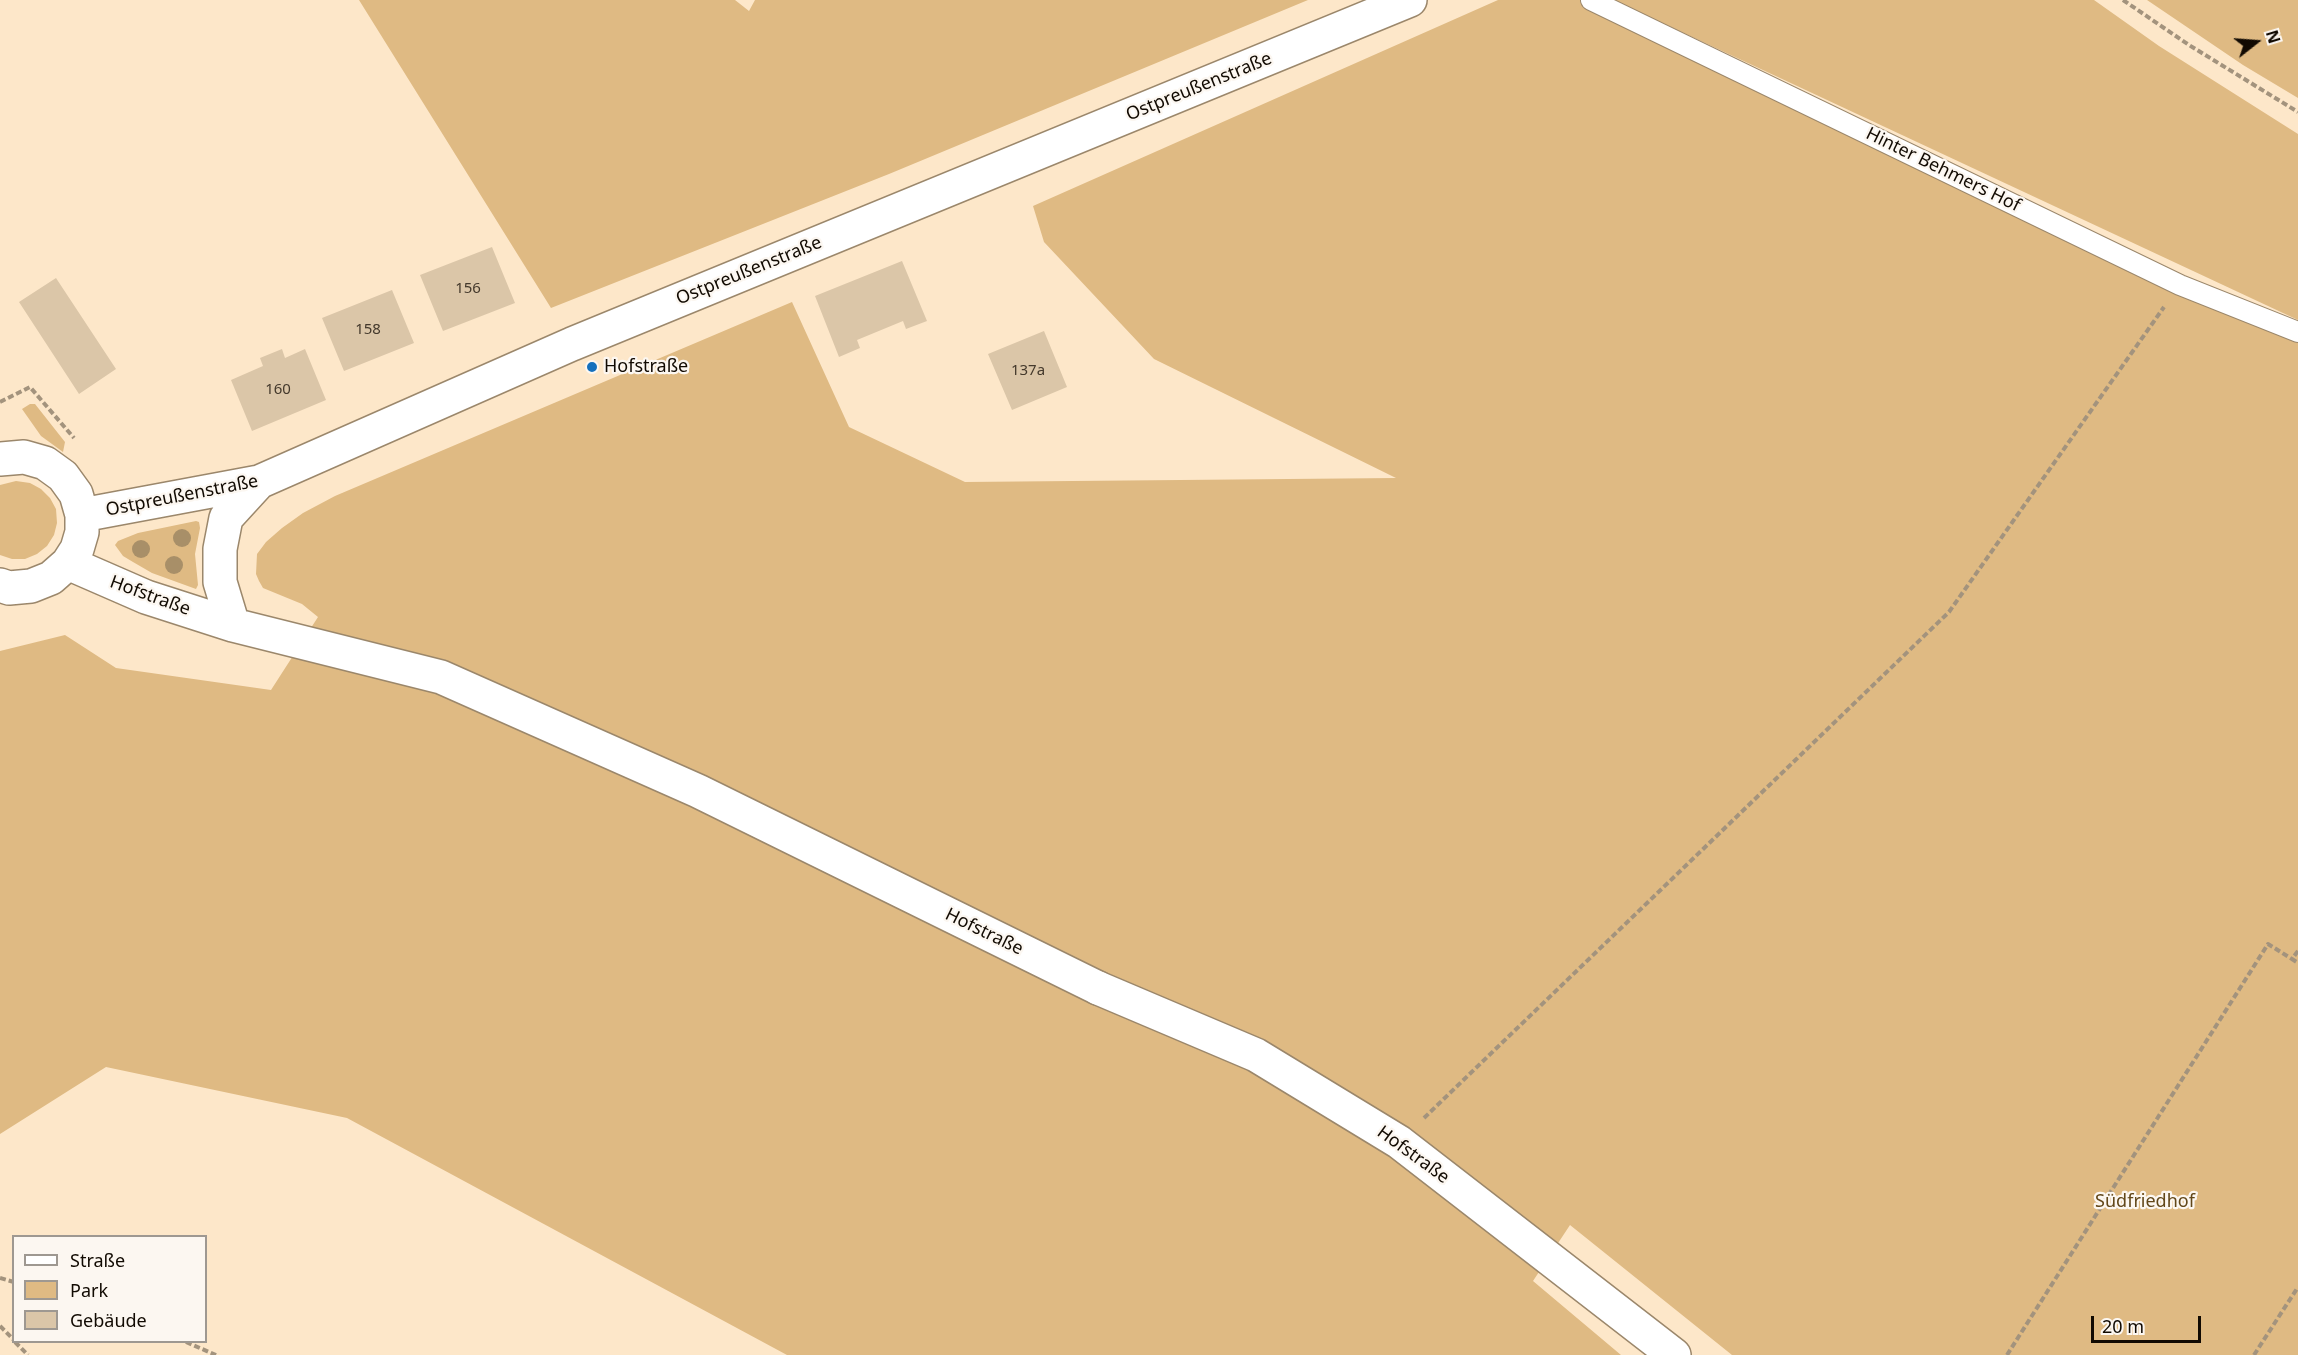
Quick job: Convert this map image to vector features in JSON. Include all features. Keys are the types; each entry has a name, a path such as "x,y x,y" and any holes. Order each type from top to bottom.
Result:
{"street":[{"name":"Ostpreußenstraße","path":"82,515 259,482 572,344 1410,0"},
{"path":"0,585 9,588 31,586 51,578 68,563 77,549 82,532 82,515 76,494 63,476 45,463 24,456 1,456"},
{"path":"233,625 220,582 220,549 226,518 259,482"},
{"name":"Hofstraße","path":"68,563 146,597 233,625 441,677 698,790 1098,988 1256,1055 1399,1142 1674,1355"}],"lane":[{"name":"Hinter Behmers Hof","path":"1591,0 2180,285 2298,332"}],"path":[{"path":"2123,0 2189,45 2298,112"},
{"path":"1399,1142 1949,612 2180,285"},
{"path":"0,402 30,387"},
{"path":"2007,1355 2268,944 2298,963"},
{"path":"2292,959 2298,951"},
{"path":"2254,1355 2298,1287"},
{"path":"0,1326 12,1339"},
{"path":"16,1343 28,1355"},
{"path":"190,1343 216,1355"}],"green space":[{"path":"359,0 735,0 749,11 755,0 1308,0 889,174 551,308"},
{"name":"Südfriedhof","path":"1498,0 1584,0 2298,342 2298,1355 1732,1355 1570,1225 1533,1281 1621,1355 787,1355 347,1118 106,1067 0,1134 0,651 65,635 116,668 271,690 318,617 302,604 263,588 256,574 257,554 266,542 282,528 303,513 335,496 792,302 849,427 965,482 1396,478 1154,359 1044,242 1033,206"},
{"path":"1613,0 2094,0 2159,46 2298,134 2298,320"},
{"path":"2147,0 2298,0 2298,98 2243,65"},
{"path":"35,404 65,442 63,452 41,436 22,409"},
{"path":"16,481 30,483 41,489 56,509 57,523 54,535 47,546 37,554 25,559 12,559 0,555 0,485"},
{"path":"199,522 200,528 195,554 198,585 196,589 152,573 123,556 115,545 118,541 138,533"}],"building":[{"path":"492,247 515,303 443,331 420,275"},
{"path":"902,261 927,321 906,329 903,321 857,340 860,348 839,357 815,296"},
{"path":"56,278 116,369 79,394 19,302"},
{"path":"392,290 414,343 344,371 322,318"},
{"path":"1044,331 1067,387 1012,410 988,354"},
{"path":"282,349 285,358 305,349 326,400 252,431 231,380 263,366 260,358"}],"place":[{"name":"Hofstraße","path":"592,367"}]}
